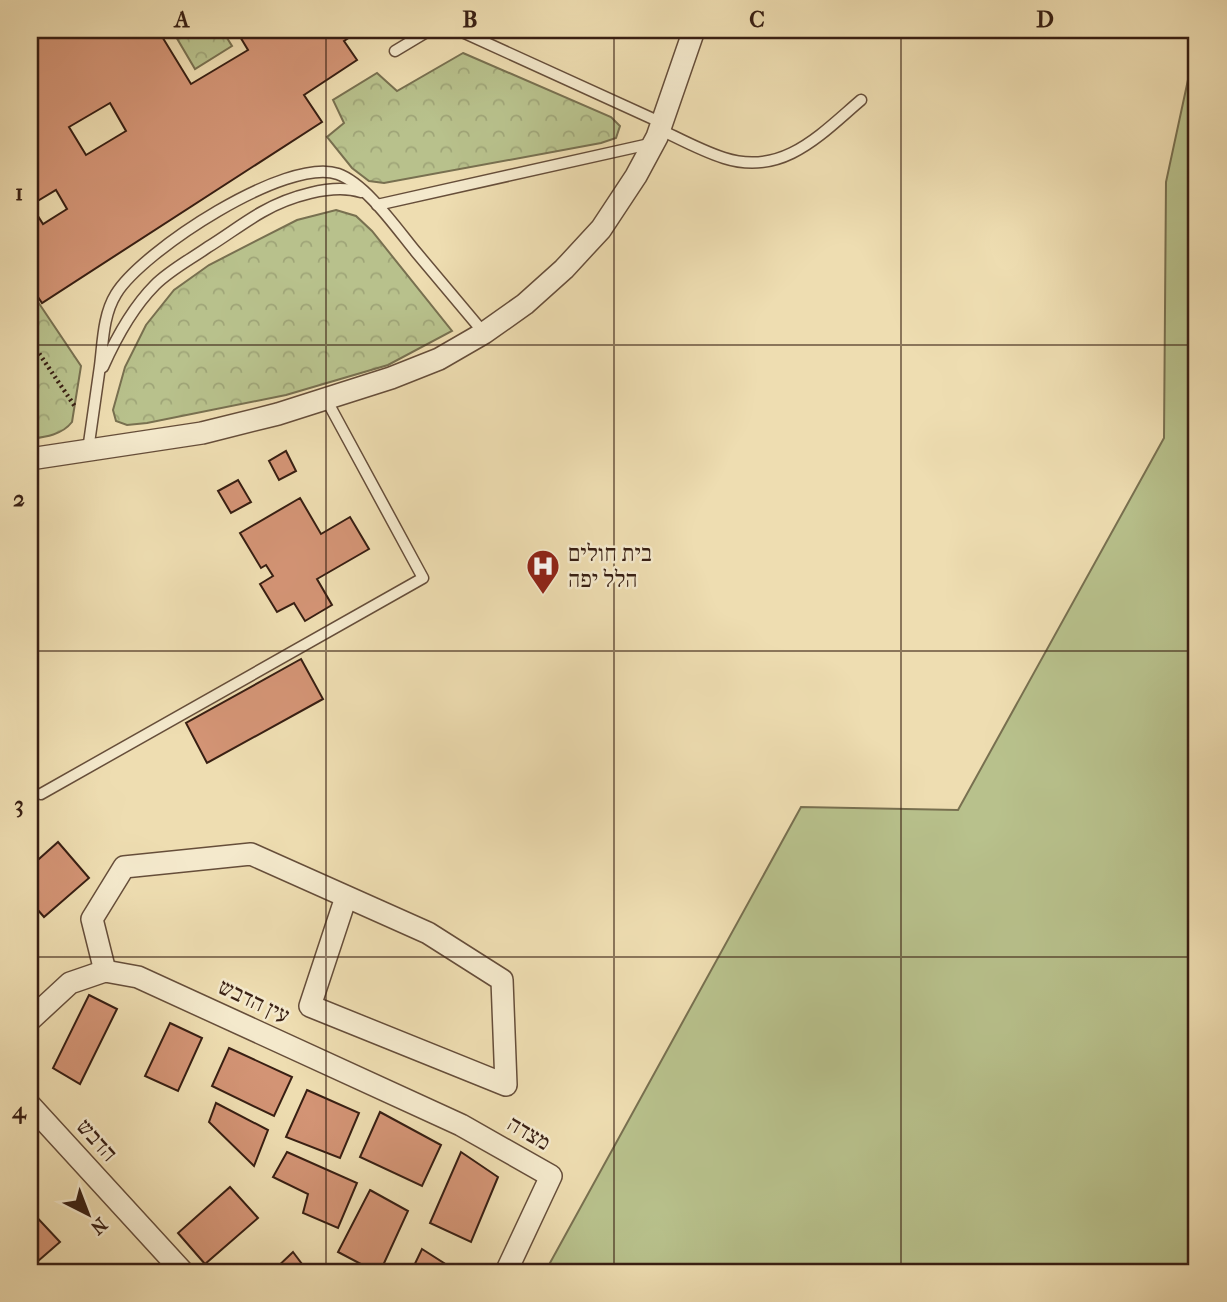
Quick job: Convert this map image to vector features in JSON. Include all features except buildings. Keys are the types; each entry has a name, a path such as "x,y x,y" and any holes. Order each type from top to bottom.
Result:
{"street":[{"path":"30,459 89,440 202,433 278,414 391,378 439,359 484,333 525,304 564,269 601,229 636,176 658,132 694,30"},
{"path":"105,971 92,919 124,867 251,854 428,933 502,980 506,1086 310,1006 346,897"},
{"name":"עין הדבש","path":"30,1020 70,983 105,971 138,977 461,1125"},
{"name":"הדבש","path":"30,1105 183,1272"},
{"name":"מצדה","path":"461,1125 551,1176 506,1272"}],"lane":[{"path":"395,51 430,30"},
{"path":"458,30 658,132 726,159 750,163 784,158 811,143 861,100"},
{"path":"377,205 658,132"},
{"path":"89,440 107,316 116,294 154,255 220,209 256,190 314,172 336,173 351,181 377,205"},
{"path":"98,379 126,323 155,285 263,211 327,190 348,188 364,193 484,333"},
{"path":"41,794 422,578 326,399"}],"path":[{"path":"30,340 89,440"}],"green space":[{"path":"172,30 222,30 232,46 195,69"},
{"path":"1197,38 1197,1272 545,1272 801,807 958,810 1164,438 1166,182"},
{"path":"463,53 611,117 620,126 616,138 384,183 369,181 352,168 327,137 344,123 333,100 377,73 397,91"},
{"path":"336,210 356,216 372,231 452,331 388,365 286,395 147,423 127,425 116,421 113,410 125,367 146,325 174,290 209,265 297,220"},
{"path":"30,290 81,366 72,422 58,433 30,439"}],"place":[{"name":"בית חולים הלל יפה","path":"543,596"}]}
